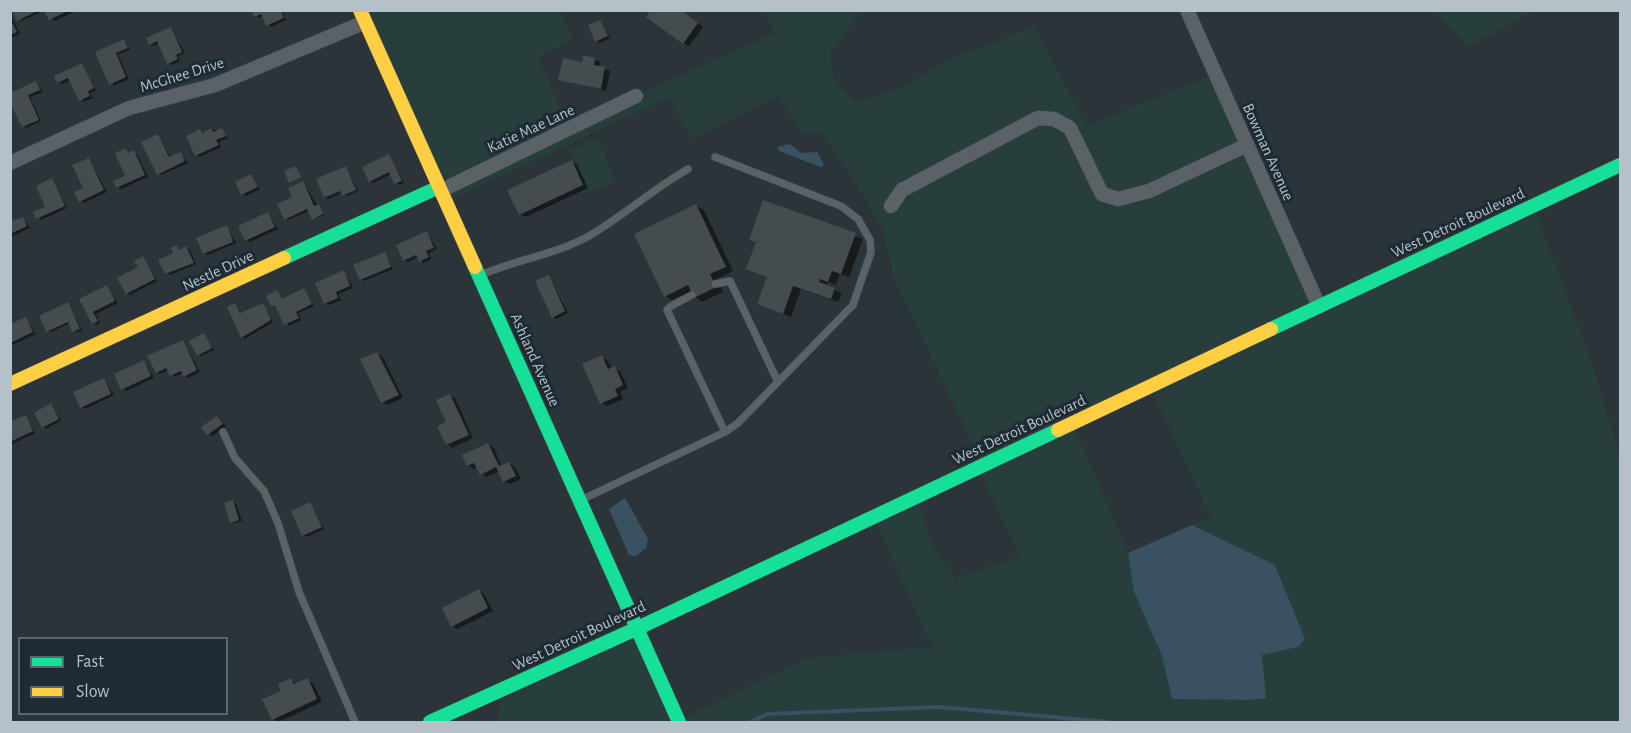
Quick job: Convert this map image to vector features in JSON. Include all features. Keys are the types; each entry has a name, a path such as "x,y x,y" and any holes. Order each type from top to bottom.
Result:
{"street":[{"name":"Bowman Avenue","path":"1187,10 1319,306"},
{"name":"McGhee Drive","path":"10,163 129,108 215,86 362,16"},
{"name":"Ashland Avenue","path":"362,16 679,723"},
{"name":"Katie Mae Lane","path":"439,189 636,96"},
{"path":"891,206 902,190 1038,118 1054,119 1070,128 1102,194 1118,199 1149,191 1247,145"},
{"name":"West Detroit Boulevard","path":"430,723 638,628 1620,165"},
{"name":"Nestle Drive","path":"10,384 439,189"}],"lane":[{"path":"580,500 725,432 778,382 853,305 871,252 870,240 858,219 841,206 715,157"},
{"path":"478,276 510,262 551,251 588,237 653,189 688,169"},
{"path":"715,284 730,282 778,382"},
{"path":"692,295 670,306 668,310 725,432"},
{"path":"223,432 235,458 264,491 278,523 299,592 355,723"}],"green space":[{"path":"1433,10 1534,10 1534,11 1468,47"},
{"path":"367,11 559,11 573,39 538,57 566,123 443,181"},
{"path":"764,11 861,11 831,52 833,78 856,102 904,87 938,64 1034,27 1087,126 1209,76 1311,302 980,459 893,276 883,229 855,181 821,131 804,136 778,96 692,139 668,98 451,199 449,195 476,181 644,100 641,93 775,33"},
{"path":"597,138 616,181 590,193 571,150"},
{"path":"1536,213 1590,358 1620,456 1620,722 686,722 684,718 807,658 932,647 877,524 920,503 930,541 955,578 1020,556 981,474 1075,430 1128,553 1134,592 1162,656 1172,698 1184,697 1262,655 1298,647 1275,565 1192,525 1211,517 1153,393"},
{"path":"635,637 672,722 496,722 502,698"}],"water":[{"path":"790,144 801,153 817,152 824,165 821,167 779,151 777,147"},
{"path":"625,498 648,539 646,548 636,556 629,555 609,509"},
{"path":"1192,525 1275,565 1305,639 1298,647 1262,655 1266,698 1248,700 1172,699 1162,656 1134,592 1128,553"}],"building":[{"path":"12,10 39,10 17,21"},
{"path":"44,10 70,10 49,20"},
{"path":"251,10 281,10 284,18 266,26 261,14 254,17"},
{"path":"651,10 681,10 698,23 683,44 646,17"},
{"path":"10,18 17,32 10,35"},
{"path":"600,20 608,36 595,42 588,25"},
{"path":"171,27 182,52 176,55 178,59 167,64 157,41 149,45 146,38"},
{"path":"124,39 128,48 116,53 126,77 109,85 95,52"},
{"path":"583,55 595,58 594,65 605,67 601,89 558,80 563,58 582,62"},
{"path":"82,63 94,88 88,91 90,96 79,101 68,78 57,83 54,76"},
{"path":"36,81 40,90 28,95 39,120 22,127 10,103 10,93"},
{"path":"211,128 213,132 222,128 226,136 216,140 219,145 195,156 186,136 200,129 202,133"},
{"path":"158,134 169,157 181,152 185,161 157,175 141,142"},
{"path":"126,148 128,153 134,150 145,175 116,188 113,181 125,176 115,153"},
{"path":"389,154 402,181 394,184 389,172 369,182 362,167"},
{"path":"89,158 104,190 79,202 74,192 83,188 72,165"},
{"path":"572,160 583,185 519,215 507,190"},
{"path":"296,166 301,177 289,183 284,171"},
{"path":"346,166 356,190 342,196 340,191 324,198 316,179"},
{"path":"251,174 258,187 241,195 235,182"},
{"path":"52,178 65,206 36,219 33,212 45,207 36,186"},
{"path":"303,181 314,206 319,204 323,214 312,220 307,209 284,220 277,204 292,197 288,188"},
{"path":"763,200 856,233 841,274 832,271 828,282 820,279 819,282 835,288 831,299 793,286 783,314 757,304 767,277 746,269 756,242 749,240"},
{"path":"696,204 726,267 710,274 716,287 694,298 688,285 664,297 634,234"},
{"path":"268,212 275,227 245,241 238,226"},
{"path":"23,217 27,226 10,234 10,222"},
{"path":"227,225 233,242 203,254 196,238"},
{"path":"427,231 434,248 426,251 429,257 419,262 416,255 403,261 396,245"},
{"path":"177,245 179,250 186,246 194,263 165,274 158,260 173,253 171,248"},
{"path":"385,252 391,267 360,280 353,265"},
{"path":"143,256 155,279 126,294 117,278 138,267 134,261"},
{"path":"344,270 350,286 336,292 338,298 324,304 315,283"},
{"path":"549,275 565,311 552,318 535,281"},
{"path":"107,285 115,301 93,312 98,321 92,324 79,299"},
{"path":"304,288 312,304 296,312 299,318 284,325 275,305 271,306 266,296 277,290 282,299"},
{"path":"68,302 80,329 72,332 68,322 46,332 39,316"},
{"path":"235,303 240,313 263,303 271,320 241,338 227,307"},
{"path":"26,317 33,332 10,343 10,324"},
{"path":"204,333 212,348 197,356 189,341"},
{"path":"183,340 197,370 183,377 181,371 170,376 166,368 156,373 147,356"},
{"path":"377,352 399,395 381,403 360,359"},
{"path":"602,355 608,369 615,366 623,385 615,389 618,396 600,404 582,364"},
{"path":"144,360 151,376 121,390 114,374"},
{"path":"104,378 111,394 80,408 73,392"},
{"path":"450,394 469,435 446,445 437,426 446,422 436,400"},
{"path":"51,403 59,419 42,428 34,413"},
{"path":"26,415 33,431 10,442 10,422"},
{"path":"217,416 223,424 207,435 201,427"},
{"path":"488,443 499,466 509,462 516,476 503,482 496,467 480,475 474,463 467,466 462,455"},
{"path":"233,500 239,520 230,523 224,503"},
{"path":"310,502 322,527 302,536 291,511"},
{"path":"479,589 488,608 451,627 442,608"},
{"path":"291,678 294,684 308,678 317,699 272,720 262,699 281,691 278,684"}],"waterway":[{"path":"751,722 767,714 939,707 1109,722"}],"traffic: fast":[{"path":"1271,329 1620,165"},
{"path":"284,258 439,187"},
{"path":"475,267 679,722"},
{"path":"430,722 638,628 1058,430"}],"traffic: slow":[{"path":"360,10 475,267"},
{"path":"10,384 284,258"},
{"path":"1058,430 1271,329"}]}
